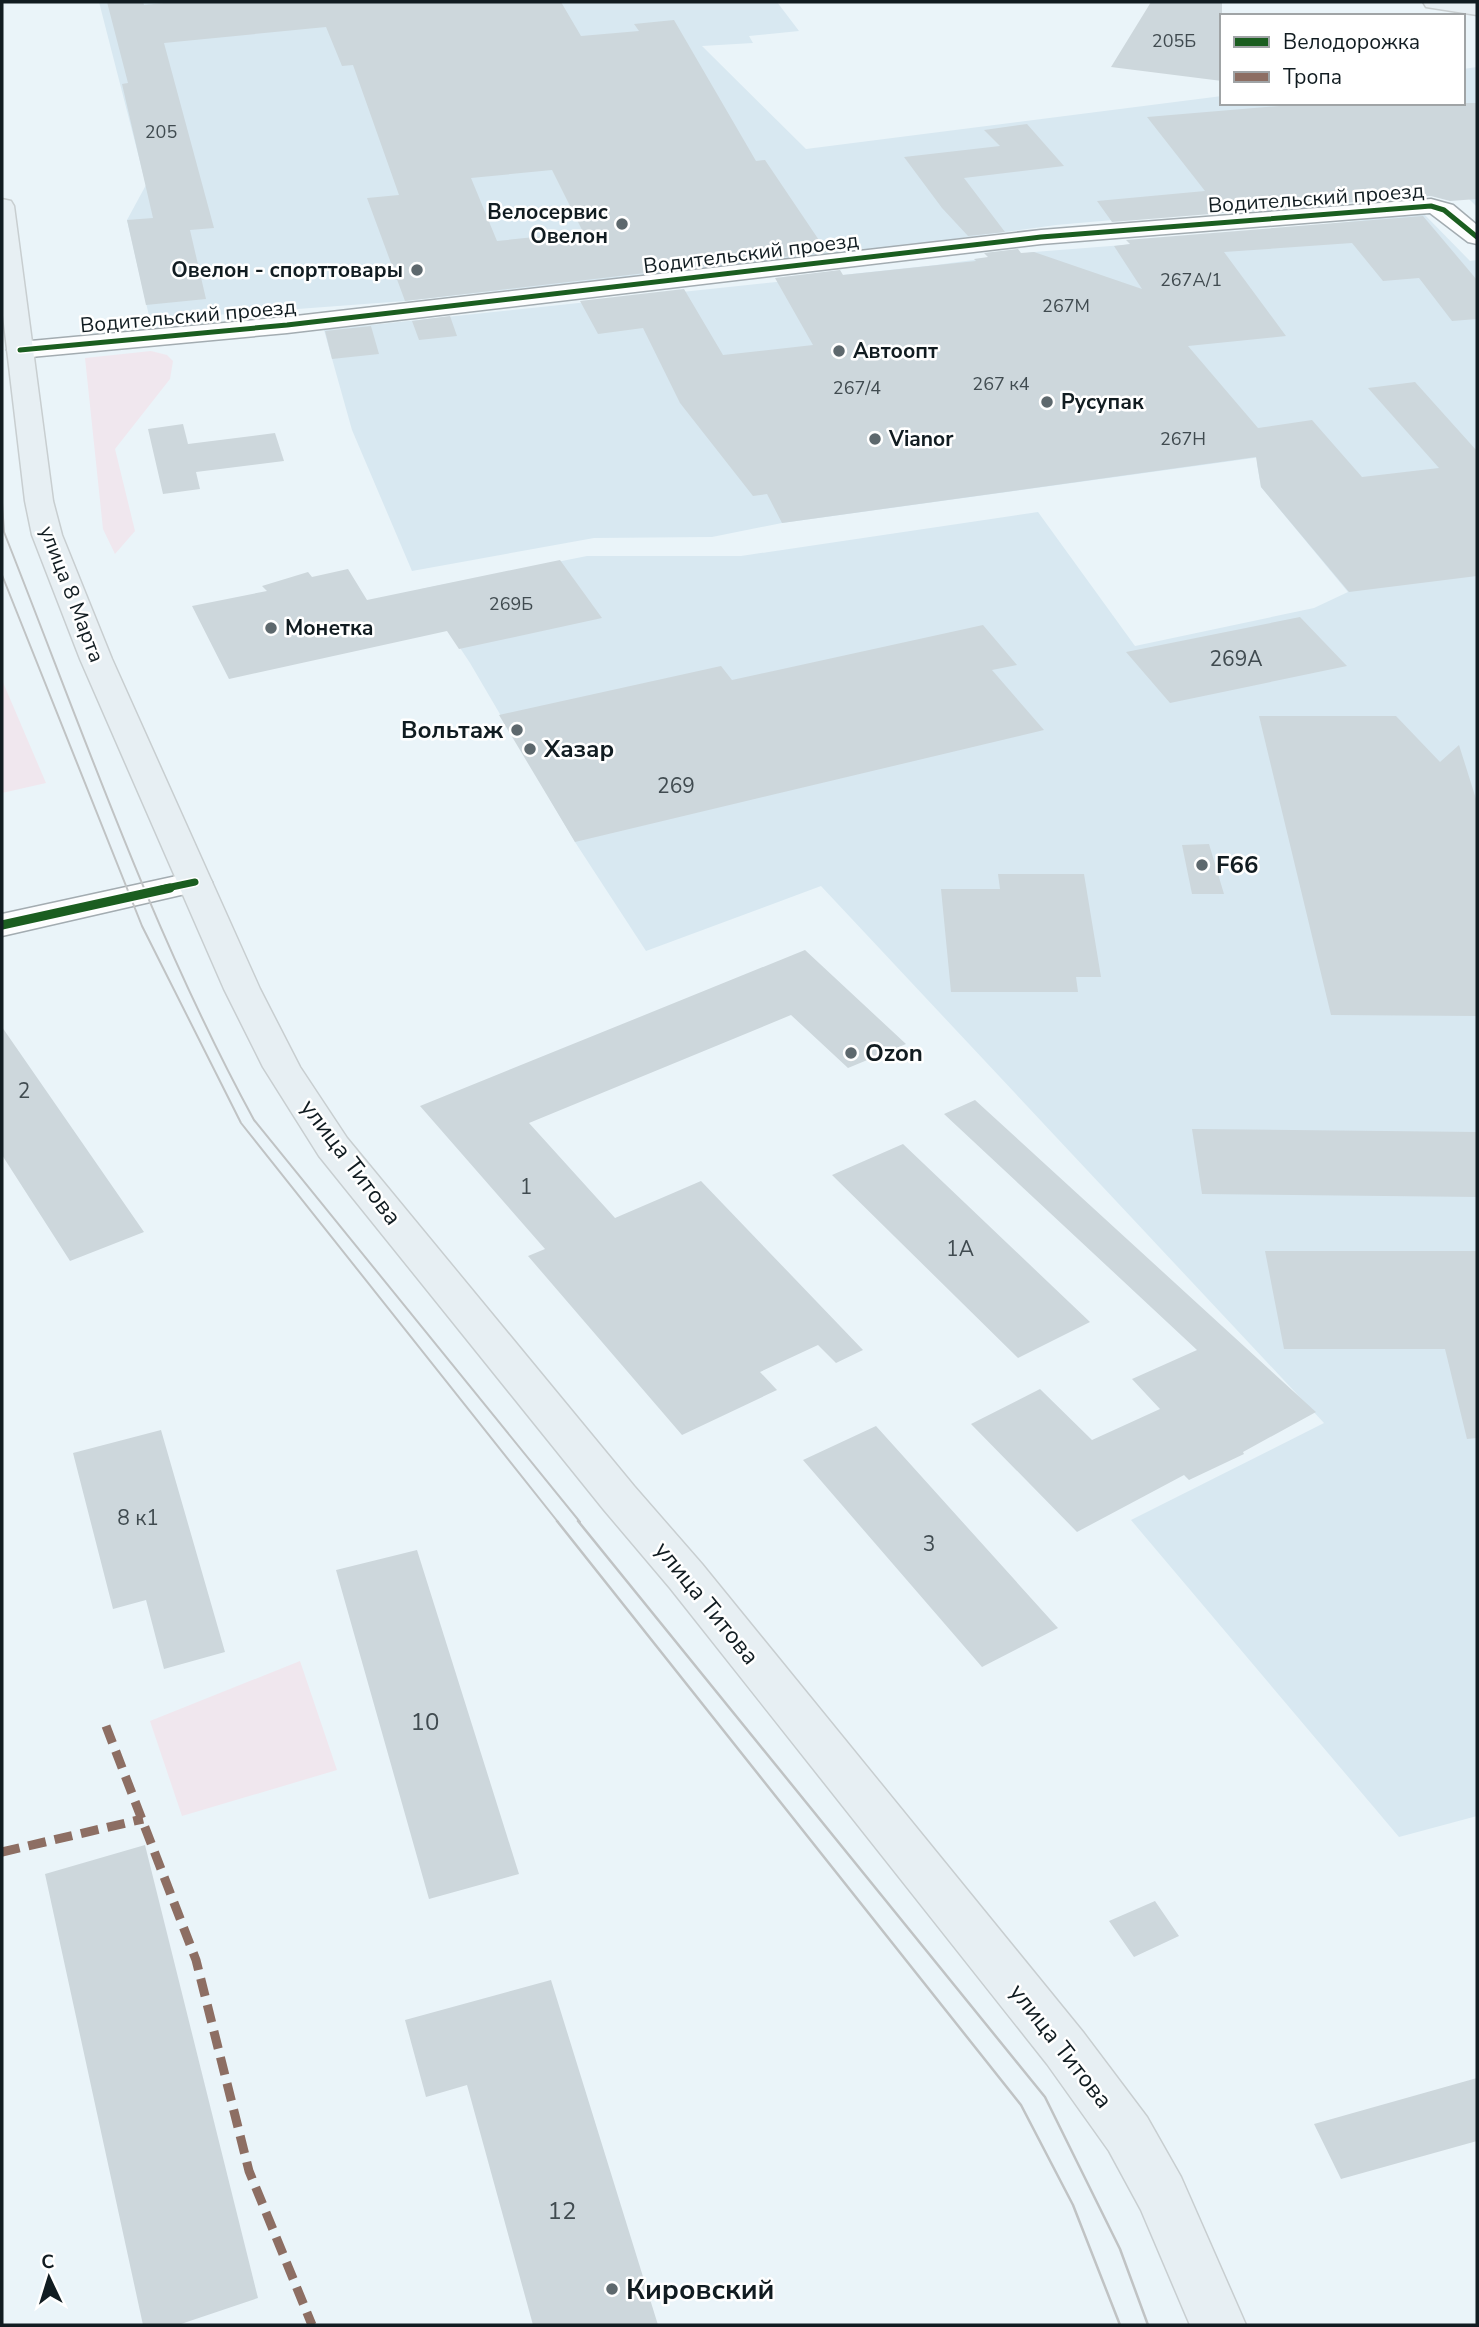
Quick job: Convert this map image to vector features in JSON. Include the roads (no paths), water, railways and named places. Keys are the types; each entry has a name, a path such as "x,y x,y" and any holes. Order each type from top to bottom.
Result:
{"main road":[{"path":"1434,2 1477,9"},
{"name":"улица 8 Марта","path":"2,206 39,500 47,535 102,672 195,882"},
{"name":"улица Титова","path":"195,882 242,989 282,1067 333,1147 619,1498 686,1576 904,1851 1065,2048 1128,2134 1162,2195 1218,2325"}],"street":[{"name":"Водительский проезд","path":"20,351 287,324 1041,237 1169,226 1431,206 1444,209 1477,237"},
{"path":"2,925 195,882"}],"tram line":[{"path":"2,503 4,532 120,830 183,977 254,1120 580,1522"},
{"path":"2,575 142,926 241,1123 558,1522"},
{"path":"557,1521 1021,2105 1073,2205 1120,2325"},
{"path":"578,1521 1045,2097 1120,2249 1148,2325"}],"place":[{"name":"Велосервис Овелон","path":"622,224"},
{"name":"Овелон - спорттовары","path":"417,270"},
{"name":"Автоопт","path":"839,351"},
{"name":"Русупак","path":"1047,402"},
{"name":"Vianor","path":"875,439"},
{"name":"Монетка","path":"271,628"},
{"name":"Вольтаж","path":"517,730"},
{"name":"Хазар","path":"530,749"},
{"name":"F66","path":"1202,865"},
{"name":"Ozon","path":"851,1053"},
{"name":"Кировский","path":"612,2289"}]}
